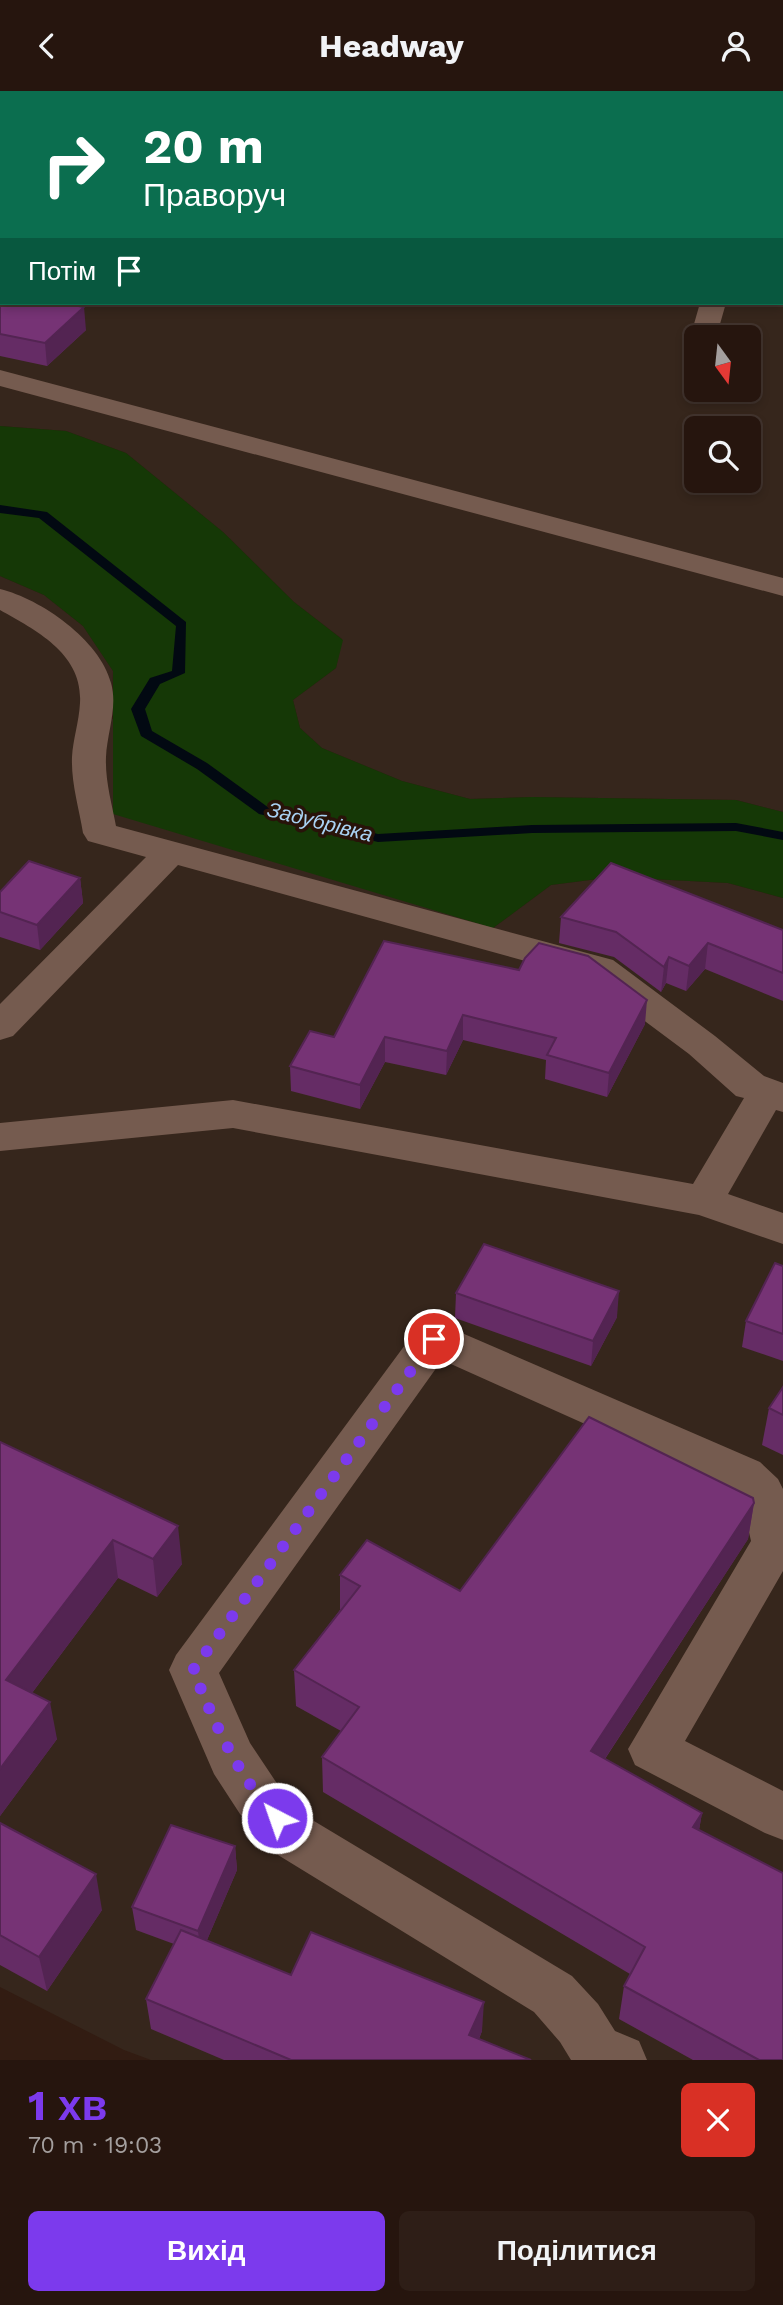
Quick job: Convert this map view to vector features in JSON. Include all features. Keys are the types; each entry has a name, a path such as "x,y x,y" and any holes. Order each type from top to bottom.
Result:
{"street":[{"path":"707,325 712,305"},
{"path":"0,379 783,587"},
{"path":"0,598 44,622 80,653 95,682 95,714 89,759 100,833 600,969 692,1036 750,1086 775,1095 704,1201"},
{"path":"0,1027 170,853"},
{"path":"0,1137 233,1114 704,1201 783,1230"},
{"path":"620,2060 596,2050 579,2024 553,1994 296,1838 258,1798 232,1758 193,1670 434,1339 744,1475 761,1492 775,1543 771,1575 653,1749 783,1817"}],"shaded area":[{"path":"0,305 783,305 783,812 736,800 532,797 470,799 402,781 322,748 300,728 293,700 336,668 342,639 294,602 223,532 126,453 66,431 0,426"},
{"path":"0,576 44,595 83,626 113,671 111,718 493,928 551,885 613,877 728,883 783,898 783,2060 151,2060 124,2050 0,1987"}],"green space":[{"path":"0,426 66,431 126,453 223,532 294,602 343,640 336,668 293,700 300,728 322,748 402,781 470,799 532,797 736,800 783,812 783,898 728,883 613,877 551,885 493,928 113,814 113,671 83,626 44,595 0,576"}],"building":[{"path":"0,305 84,307 45,343 0,334"},
{"path":"29,861 80,878 37,925 0,912 0,892"},
{"path":"611,863 783,930 783,973 708,943 689,966 669,957 664,967 616,932 561,917"},
{"path":"384,941 519,970 525,958 539,943 588,956 647,1000 609,1073 547,1055 556,1038 463,1015 447,1051 385,1037 360,1085 290,1066 310,1031 334,1037"},
{"path":"484,1244 619,1291 593,1341 456,1293"},
{"path":"775,1263 783,1266 783,1334 746,1321"},
{"path":"783,1387 783,1415 769,1408"},
{"path":"589,1417 753,1498 754,1503 591,1751 702,1813 693,1827 783,1873 783,2060 759,2060 624,1986 645,1947 322,1757 359,1707 294,1670 360,1586 340,1575 367,1540 460,1591"},
{"path":"0,1442 178,1526 153,1559 113,1540 6,1680 50,1702 0,1769"},
{"path":"0,1823 96,1874 39,1957 0,1935"},
{"path":"171,1825 235,1846 198,1931 132,1907"},
{"path":"181,1930 291,1975 311,1932 484,2002 469,2035 531,2060 291,2060 146,1999"}],"waterway":[{"name":"Задубрівка","path":"0,509 43,515 182,625 178,673 155,681 138,709 146,733 202,766 264,811 378,838 532,829 736,827 783,836"}],"route":[{"path":"277,1818 258,1798 232,1758 193,1670 434,1339"}]}
